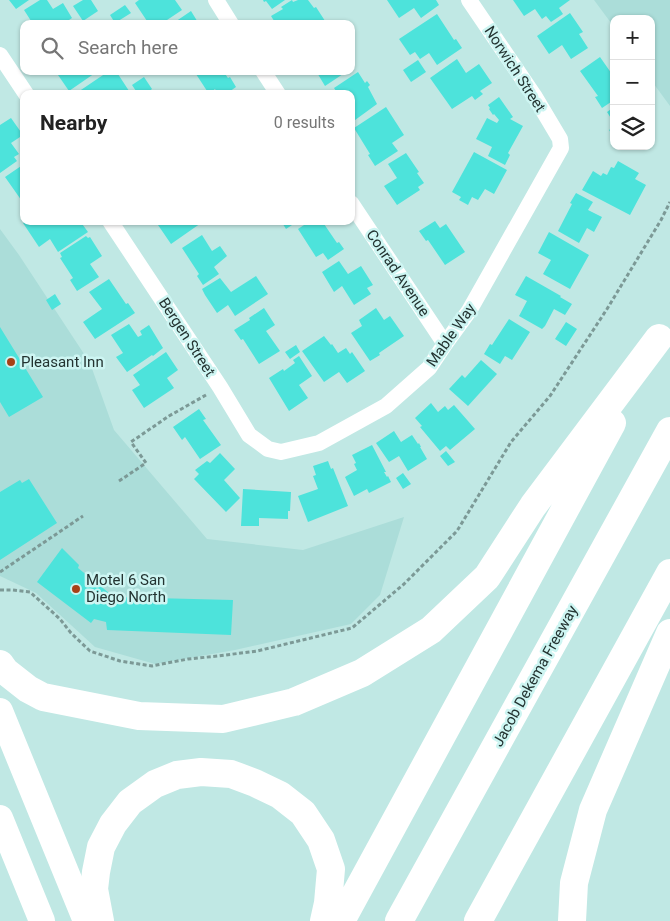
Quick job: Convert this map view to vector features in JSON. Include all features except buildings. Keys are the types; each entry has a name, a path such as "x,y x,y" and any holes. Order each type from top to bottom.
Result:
{"highway":[{"path":"0,664 28,689 43,697 139,716 223,719 294,702 362,674 431,630 487,577 533,506 664,329"},
{"path":"341,921 664,329"},
{"name":"Jacob Dekema Freeway","path":"399,921 670,431"},
{"path":"479,920 670,573"},
{"path":"572,921 574,883 593,810 670,633"},
{"path":"100,921 94,889 96,872 101,847 113,824 130,802 155,784 177,775 201,772 231,774 255,783 280,795 303,813 321,840 331,869 328,903 324,921"}],"main road":[{"path":"0,711 86,921"},
{"path":"0,818 42,921"}],"street":[{"path":"216,0 228,20"},
{"name":"Norwich Street","path":"469,0 535,97 560,139"},
{"path":"0,55 23,90"},
{"path":"266,75 275,90"},
{"name":"Mable Way","path":"268,449 281,452 319,443 386,406 429,368 470,311 561,148 560,139"},
{"name":"Conrad Avenue","path":"355,209 445,344"},
{"name":"Bergen Street","path":"113,225 220,387 249,435 268,449"}],"path":[{"path":"0,590 30,592 60,619 71,633 90,651 120,661 152,666 188,658 257,651 352,628 404,584 457,531 512,442 550,396 607,309 670,202"},
{"path":"119,481 146,463 131,442 169,416 220,387"},
{"path":"0,572 83,516"}],"shaded area":[{"path":"594,0 670,0 670,106 655,85 655,15 610,15 610,22"},
{"path":"0,229 90,363 114,430 207,539 303,550 404,517 380,595 351,624 235,650 155,664 95,647 36,593 0,576"}],"place":[{"name":"Pleasant Inn","path":"11,362"},
{"name":"Motel 6 San Diego North","path":"76,589"}]}
